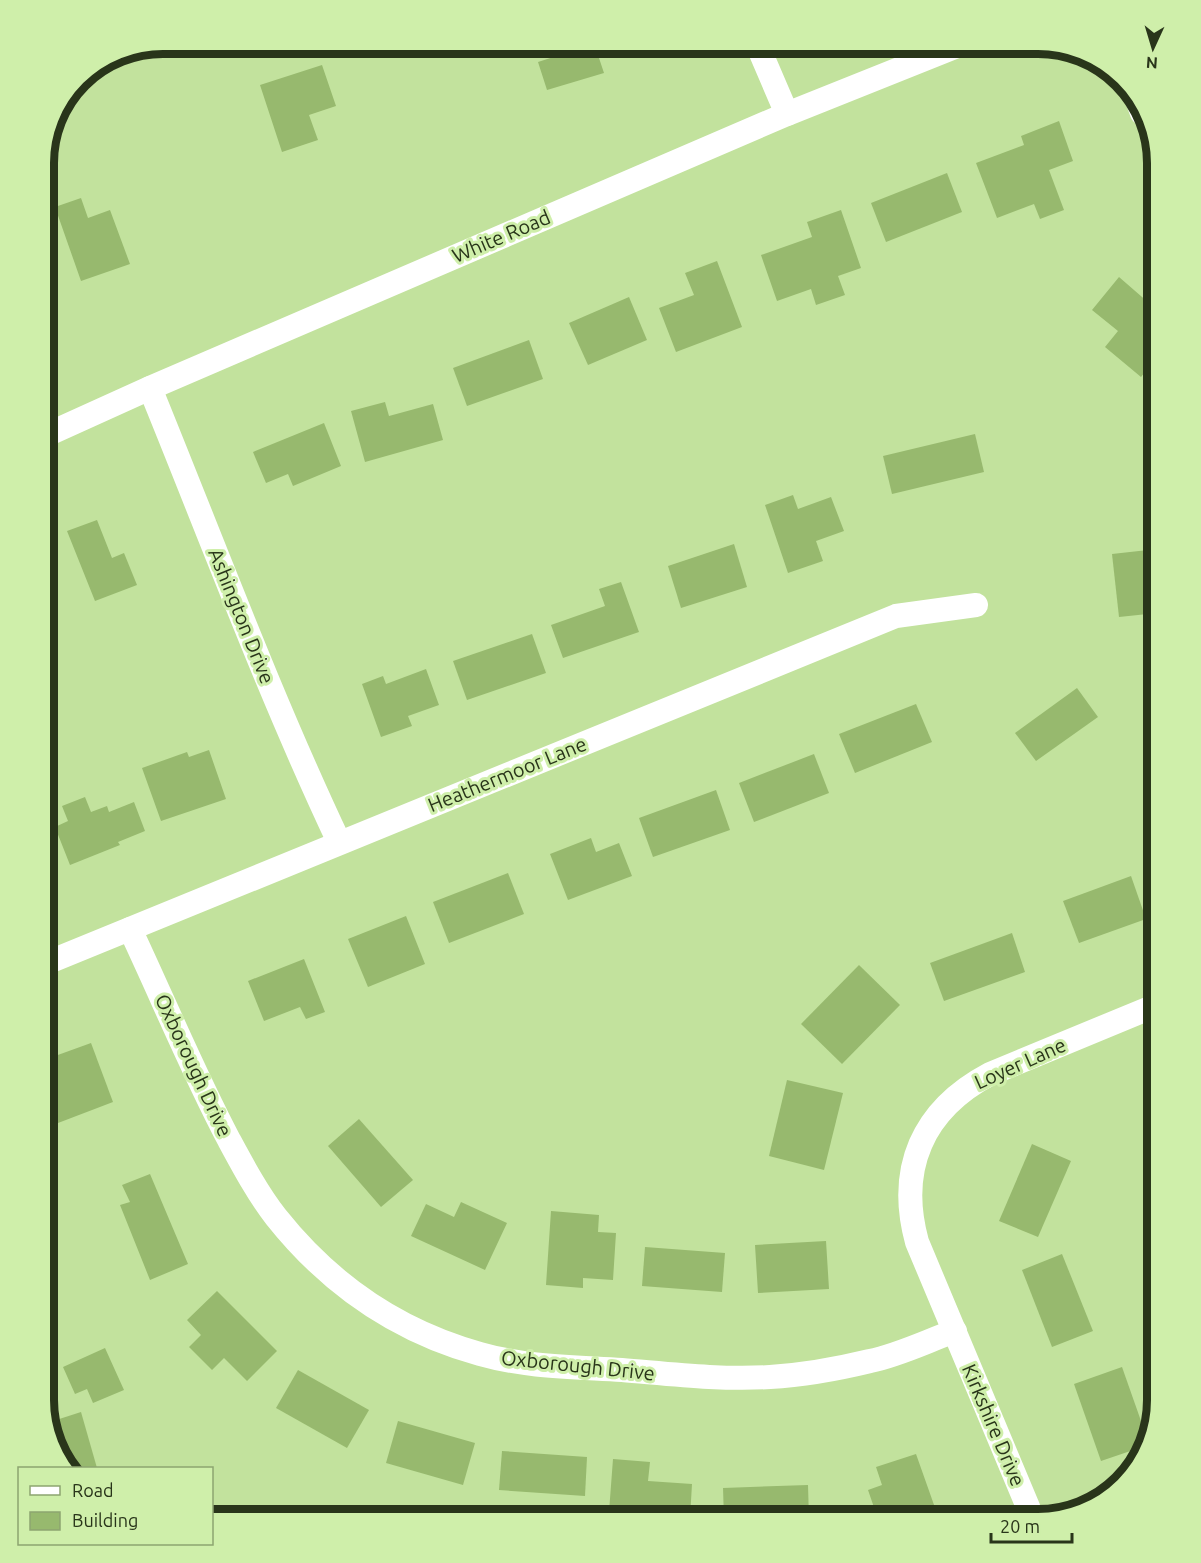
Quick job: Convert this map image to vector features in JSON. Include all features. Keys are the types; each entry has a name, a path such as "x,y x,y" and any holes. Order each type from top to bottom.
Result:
{"street":[{"path":"761,54 787,114"},
{"name":"White Road","path":"54,431 787,114 937,54"},
{"name":"Ashington Drive","path":"150,388 264,670 339,842"},
{"name":"Heathermoor Lane","path":"54,960 896,616 976,605"},
{"name":"Oxborough Drive","path":"130,928 213,1109 243,1166 274,1215 332,1277 402,1325 441,1342 516,1362 716,1377 768,1378 810,1374 872,1361 955,1331"},
{"name":"Loyer Lane","path":"955,1331 917,1242 912,1223 910,1183 920,1144 929,1126 956,1095 971,1084 990,1074 1147,1010"},
{"name":"Kirkshire Drive","path":"955,1331 1028,1509"}],"building":[{"path":"563,54 613,54 599,58 604,73 547,90 538,62"},
{"path":"322,65 336,106 309,115 318,140 282,152 260,85"},
{"path":"1059,121 1073,161 1049,170 1064,210 1040,219 1034,204 997,218 976,163 1024,145 1021,136"},
{"path":"947,173 962,212 886,242 871,203"},
{"path":"81,198 88,218 110,210 130,264 81,281 55,207"},
{"path":"841,210 861,268 838,276 845,295 816,305 811,289 777,301 761,255 812,237 807,222"},
{"path":"717,261 742,327 676,352 659,308 694,295 685,273"},
{"path":"1119,277 1147,301 1147,370 1141,377 1105,347 1118,331 1092,310"},
{"path":"629,297 647,340 588,365 569,323"},
{"path":"529,340 543,379 467,406 453,368"},
{"path":"385,402 389,416 433,404 443,440 365,462 351,411"},
{"path":"324,423 341,466 293,486 288,474 266,483 253,452"},
{"path":"975,434 984,472 892,494 883,456"},
{"path":"793,495 798,509 831,497 844,531 816,541 823,561 788,573 765,505"},
{"path":"97,520 112,558 124,553 137,585 95,601 67,531"},
{"path":"734,544 747,587 681,608 668,566"},
{"path":"1147,550 1147,614 1119,617 1112,554"},
{"path":"621,582 639,632 563,658 551,625 605,606 599,589"},
{"path":"532,634 546,673 467,700 453,661"},
{"path":"426,669 439,705 408,716 412,726 381,737 362,684 383,676 386,684"},
{"path":"1077,688 1098,717 1036,761 1015,733"},
{"path":"916,704 932,742 855,773 839,734"},
{"path":"209,750 226,799 161,821 142,768 187,752 189,757"},
{"path":"814,754 829,793 754,822 739,783"},
{"path":"716,790 730,830 653,857 639,818"},
{"path":"85,797 91,812 107,806 109,812 134,802 145,831 118,842 120,845 70,865 55,827 68,821 62,806"},
{"path":"591,838 596,852 619,843 632,876 568,900 550,854"},
{"path":"508,873 524,914 449,943 433,902"},
{"path":"1131,876 1146,919 1079,943 1063,901"},
{"path":"406,916 425,964 368,987 348,939"},
{"path":"1012,933 1025,972 944,1001 930,963"},
{"path":"304,959 325,1012 306,1019 300,1007 264,1021 248,981"},
{"path":"859,965 900,1005 842,1064 801,1024"},
{"path":"91,1043 113,1102 58,1123 54,1112 54,1056"},
{"path":"787,1080 843,1093 824,1170 769,1156"},
{"path":"359,1119 413,1180 381,1207 328,1146"},
{"path":"1032,1144 1071,1161 1038,1237 999,1221"},
{"path":"150,1174 188,1264 150,1280 120,1205 130,1202 122,1185"},
{"path":"461,1202 507,1223 485,1270 411,1236 426,1204 454,1217"},
{"path":"551,1211 599,1215 598,1232 616,1233 613,1280 583,1278 583,1288 546,1285"},
{"path":"826,1241 829,1289 758,1293 755,1245"},
{"path":"645,1247 725,1253 722,1292 642,1286"},
{"path":"1062,1254 1093,1331 1052,1347 1022,1270"},
{"path":"217,1291 277,1351 247,1381 224,1358 212,1370 189,1347 201,1335 187,1320"},
{"path":"105,1348 124,1390 93,1403 87,1389 75,1394 63,1367"},
{"path":"1122,1367 1143,1427 1135,1449 1101,1461 1074,1384"},
{"path":"298,1370 369,1410 347,1448 276,1408"},
{"path":"81,1412 97,1467 77,1467 62,1442 56,1420"},
{"path":"398,1421 475,1443 463,1485 386,1463"},
{"path":"502,1451 587,1457 585,1496 499,1490"},
{"path":"916,1454 935,1509 875,1509 868,1490 882,1485 876,1467"},
{"path":"613,1459 650,1462 648,1481 692,1484 691,1509 609,1509"},
{"path":"808,1485 809,1509 724,1509 723,1488"}]}
